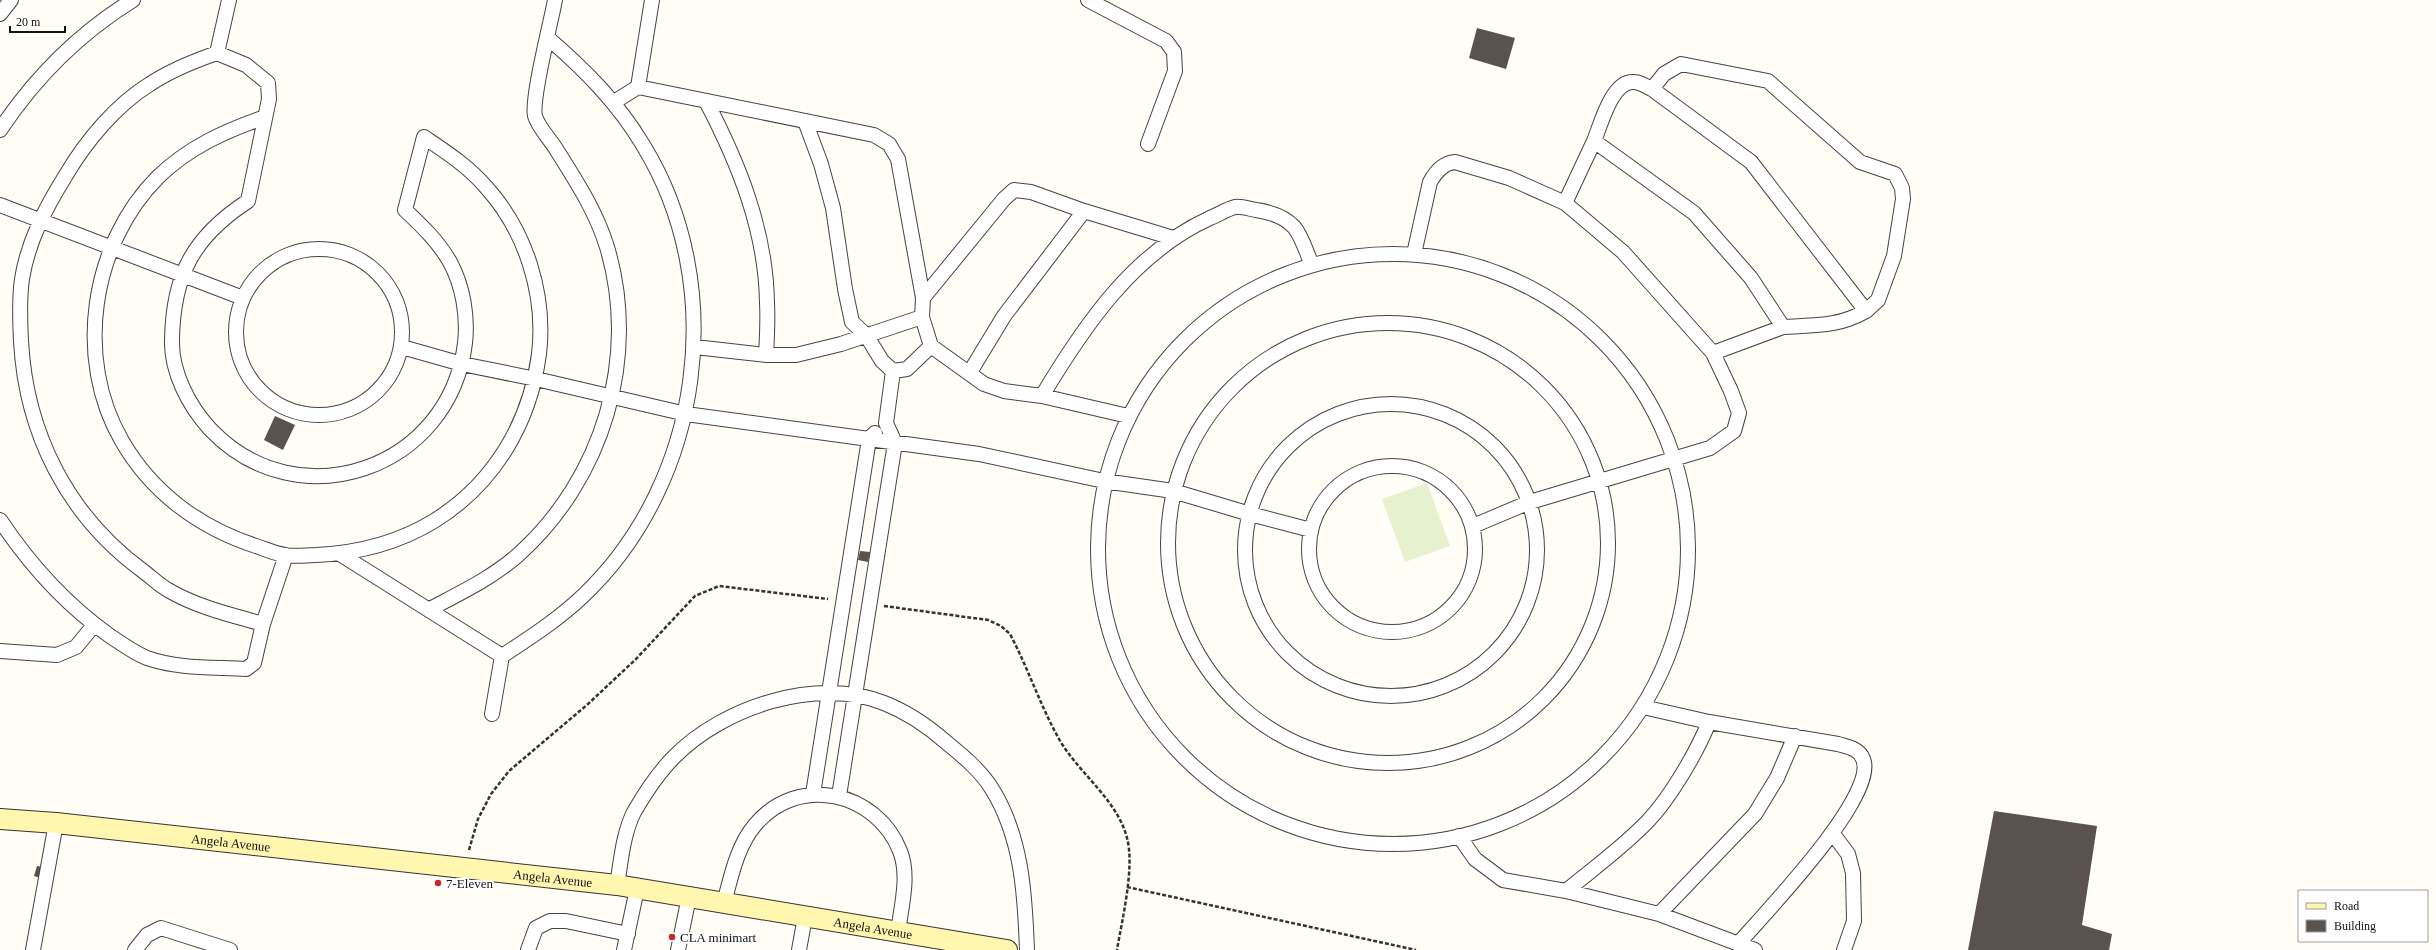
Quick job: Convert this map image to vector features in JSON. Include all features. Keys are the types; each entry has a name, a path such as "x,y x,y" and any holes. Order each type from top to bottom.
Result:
{"main road":[{"name":"Angela Avenue","path":"0,819 56,823 617,885 898,932 966,947 1007,950"}],"street":[{"path":"0,14 11,0"},
{"path":"0,130 23,96 49,66 78,38 133,0"},
{"path":"217,53 229,0"},
{"path":"430,609 474,586 517,556 554,518 582,474 600,434 612,396 620,342 616,293 607,247 592,206 535,116 536,97 555,0"},
{"path":"638,87 652,0"},
{"path":"1088,0 1166,41 1174,52 1175,71 1148,144"},
{"path":"492,714 502,656 557,618 585,594 620,554 648,511 670,463 686,414 695,347 693,295 682,235 667,193 644,145 614,102 583,68 548,38"},
{"path":"263,624 212,610 167,590 127,560 92,526 68,492 50,462 36,426 27,394 22,360 20,318 22,278 40,219 73,163 94,134 118,109 149,84 185,65 217,53 246,65 268,83 269,99 248,201 227,215 209,232 194,252 182,274 172,310 172,348 181,384 198,416 224,444 255,463 291,475 328,477 365,470 399,454 427,430 449,399 462,364 466,323 462,295 453,269 431,234 405,210 424,137 458,159 487,188 511,221 528,258 538,298 540,331 536,379 524,417 505,452 480,484 455,506 416,532 379,546 340,554 286,555 232,538 188,514 150,481 122,440 102,394 94,345 97,295 112,247 131,210 158,178 189,151 220,134 265,117"},
{"path":"1652,89 1664,74 1680,64 1768,81 1860,162 1895,174 1902,188 1903,199 1894,256 1878,300 1866,311 1848,321 1832,325 1783,326 1713,353"},
{"path":"1565,203 1615,92 1624,83 1635,82 1652,89 1751,162 1866,311"},
{"path":"614,102 638,87 874,135 889,144 898,158 923,298 922,318 931,346 970,372 984,384 1004,391 1042,396 1128,416"},
{"path":"706,101 731,148 750,198 762,249 768,302 766,355"},
{"path":"805,121 821,164 833,208 845,289 852,322 866,334 882,361 893,371"},
{"path":"1594,141 1694,213 1751,278 1783,326"},
{"path":"1414,254 1430,182 1436,172 1447,163 1455,162 1509,178 1565,203 1623,252 1713,353 1731,391 1739,413 1734,431 1710,448 1678,459 1530,502 1472,526"},
{"path":"923,298 1004,199 1014,190 1031,192 1084,211 1173,238"},
{"path":"0,205 40,219 243,298"},
{"path":"1042,396 1072,347 1103,304 1140,266 1173,238 1196,225 1236,207 1266,212 1284,218 1295,228 1312,265"},
{"path":"970,372 1004,316 1084,211"},
{"path":"320,249 344,253 366,263 384,279 396,300 402,323 402,348 393,372 378,392 357,407 332,414 307,415 282,407 266,396 246,372 237,348 236,323 243,298 256,278 270,266 297,252 320,249"},
{"path":"1414,254 1444,258 1482,267 1520,282 1554,301 1586,324 1614,352 1639,384 1659,418 1678,459 1689,538 1687,581 1679,623 1666,664 1643,707 1599,760 1570,784 1539,805 1506,822 1459,836 1432,841 1394,844 1356,842 1318,835 1282,823 1247,807 1215,786 1186,762 1160,733 1138,702 1120,668 1107,632 1099,595 1096,557 1097,519 1104,481 1114,448 1128,416 1154,375 1186,338 1224,307 1266,282 1312,265 1358,256 1414,254"},
{"path":"695,347 766,355 796,355 812,352 866,334 922,318"},
{"path":"1381,323 1422,326 1461,335 1498,352 1532,376 1560,405 1582,439 1600,481 1606,508 1608,540 1606,572 1599,604 1588,634 1579,651 1552,688 1529,711 1508,726 1474,745 1443,755 1411,761 1378,762 1346,758 1314,750 1285,737 1257,720 1233,700 1211,675 1194,648 1180,618 1171,588 1167,555 1168,523 1174,491 1187,452 1207,417 1239,382 1265,361 1301,341 1340,328 1381,323"},
{"path":"893,371 907,369 931,346"},
{"path":"402,348 462,364 536,379 686,414 979,454 1104,481 1174,491 1250,514 1311,530"},
{"path":"839,796 856,697 895,443 886,423 893,371"},
{"path":"1389,404 1426,408 1460,421 1490,442 1505,458 1514,470 1530,502 1537,529 1538,556 1530,596 1512,634 1494,654 1472,672 1448,685 1421,693 1394,696 1366,694 1340,687 1315,675 1293,659 1274,638 1260,615 1250,589 1245,562 1246,535 1250,514 1266,475 1289,446 1318,424 1353,409 1389,404"},
{"path":"813,794 869,439 886,423"},
{"path":"1394,465 1415,468 1435,477 1446,486 1464,507 1472,526 1476,547 1473,567 1466,587 1454,604 1439,617 1420,627 1400,631 1379,631 1360,626 1341,615 1327,601 1316,583 1310,564 1311,530 1322,504 1335,488 1353,475 1366,470 1394,465"},
{"path":"0,520 21,552 55,591 94,625 146,658 183,666 246,668 254,662 263,624 286,555"},
{"path":"340,554 430,609 502,656"},
{"path":"0,651 57,655 76,646 94,625"},
{"path":"617,885 624,844 633,814 651,785 674,757 705,732 749,709 788,697 830,693 856,697 883,703 933,731 968,761 992,788 1006,816 1020,862 1025,899 1026,950"},
{"path":"1643,707 1709,722 1795,736 1851,748 1863,759 1864,778 1833,834 1738,944"},
{"path":"1566,891 1620,848 1649,820 1702,739 1709,722"},
{"path":"1660,914 1755,814 1777,778 1795,736"},
{"path":"724,903 740,851 755,825 772,810 791,799 813,794 839,796 860,804 878,816 892,833 901,853 905,874 898,932"},
{"path":"33,950 56,823"},
{"path":"1833,834 1848,854 1853,873 1854,921 1844,950"},
{"path":"1459,836 1475,860 1503,880 1566,891 1660,914 1755,950"},
{"path":"624,950 637,888"},
{"path":"678,950 689,897"},
{"path":"799,950 805,916"},
{"path":"528,950 536,928 550,921 566,921 628,934"},
{"path":"135,950 147,935 161,928 230,950"}],"path":[{"path":"464,868 478,819 491,794 509,771 588,704 636,660 695,596 719,586 844,601"},
{"path":"870,604 988,620 1001,626 1010,634 1060,739 1093,784 1108,800 1118,817 1127,839 1129,854 1127,887 1117,950"},
{"path":"1127,887 1416,950"}],"green space":[{"path":"1427,483 1450,546 1405,562 1382,499"}],"building":[{"path":"1477,28 1515,38 1506,69 1469,58"},
{"path":"275,416 295,425 283,450 264,440"},
{"path":"860,551 870,552 868,562 858,560"},
{"path":"1994,811 2097,826 2082,925 2112,934 2109,950 1968,950"},
{"path":"37,866 43,867 40,878 34,876"}],"place":[{"name":"7-Eleven","path":"438,883"},
{"name":"CLA minimart","path":"672,937"}]}
